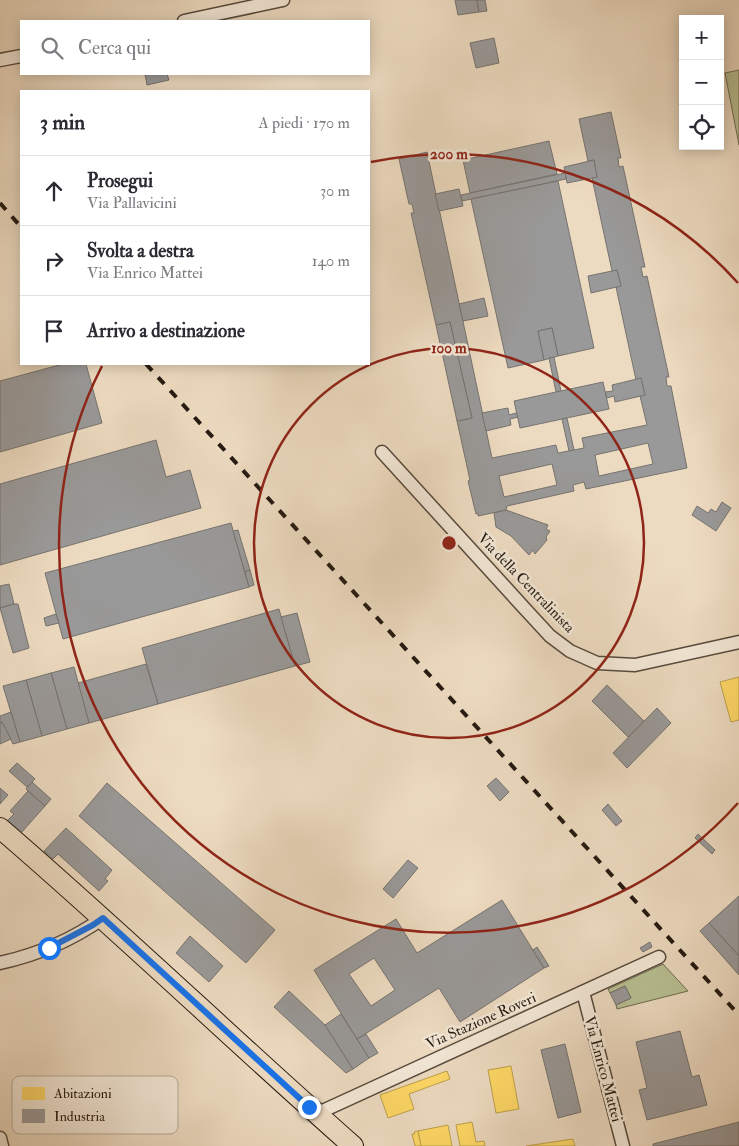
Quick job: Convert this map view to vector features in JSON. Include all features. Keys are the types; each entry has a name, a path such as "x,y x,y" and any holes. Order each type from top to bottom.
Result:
{"main road":[{"path":"0,828 103,918 222,1029 353,1146"}],"street":[{"path":"189,20 283,0"},
{"path":"0,60 20,56"},
{"name":"Via della Centralinista","path":"382,452 550,636 571,652 597,663 635,665 739,642"},
{"path":"0,963 49,948 103,918"},
{"name":"Via Stazione Roveri","path":"316,1114 659,957"},
{"name":"Via Enrico Mattei","path":"583,992 623,1146"},
{"path":"0,1138 2,1146"}],"green space":[{"path":"739,70 739,145 725,73"},
{"path":"663,964 688,991 617,1009 616,1005 631,998 625,986 610,993 608,989"}],"building: Abitazioni":[{"path":"739,677 739,720 731,722 720,682"},
{"path":"511,1066 519,1109 496,1113 488,1070"},
{"path":"447,1071 450,1079 409,1094 414,1109 388,1118 380,1095"},
{"path":"472,1122 476,1142 484,1141 485,1146 460,1146 456,1125"},
{"path":"448,1125 452,1146 421,1146 418,1131"},
{"path":"418,1131 421,1146 415,1146 412,1134"},
{"path":"573,1139 575,1146 526,1146"}],"building: Industria":[{"path":"455,0 477,0 479,12 458,15"},
{"path":"477,0 485,0 487,11 479,12"},
{"path":"494,38 499,63 476,68 470,43"},
{"path":"145,75 167,75 169,80 147,85"},
{"path":"611,112 621,158 618,158 619,167 623,166 645,267 641,267 643,277 647,276 669,377 666,377 667,386 671,386 687,468 586,489 584,482 573,485 574,491 507,506 506,510 478,516 468,481 470,480 457,421 472,418 450,322 436,325 411,213 414,213 412,204 409,204 399,159 427,152 492,458 556,445 558,453 584,448 582,438 647,425 640,396 645,395 641,378 636,380 616,287 621,286 617,270 612,271 592,178 597,177 594,160 588,161 579,119","holes":["648,443 653,464 599,476 595,455","552,464 557,485 504,497 499,476"]},
{"path":"549,141 557,174 470,193 463,160"},
{"path":"594,160 597,177 567,183 564,167"},
{"path":"565,173 566,179 462,201 461,195"},
{"path":"558,181 594,348 558,356 552,328 538,331 544,360 508,368 471,199"},
{"path":"459,189 463,206 439,211 435,194"},
{"path":"617,270 621,286 591,293 588,276"},
{"path":"484,298 488,316 463,321 459,304"},
{"path":"450,322 472,418 457,421 436,325"},
{"path":"552,328 558,356 544,360 538,331"},
{"path":"554,357 561,391 556,392 549,358"},
{"path":"59,365 86,365 102,423 0,452 0,381"},
{"path":"641,378 645,395 615,402 614,396 607,398 605,392 613,391 612,385"},
{"path":"603,382 609,409 520,428 514,401"},
{"path":"508,408 509,415 516,413 518,417 510,419 511,425 486,431 482,413"},
{"path":"567,418 574,450 569,451 562,419"},
{"path":"156,440 166,477 190,470 201,508 0,565 0,484"},
{"path":"722,502 731,508 716,531 692,515 697,506 708,513 711,509 716,512"},
{"path":"506,510 548,525 546,529 550,531 546,537 547,540 535,554 533,550 529,555 511,536 496,527 494,513"},
{"path":"231,523 249,587 63,639 45,573"},
{"path":"238,530 250,570 245,572 233,531"},
{"path":"250,570 254,585 249,587 245,572"},
{"path":"9,584 14,604 0,608 0,586"},
{"path":"18,604 29,648 13,653 0,608"},
{"path":"279,609 295,666 158,704 142,648"},
{"path":"297,613 310,662 295,666 281,617"},
{"path":"56,614 59,623 46,626 44,618"},
{"path":"146,664 158,704 89,723 78,683"},
{"path":"74,667 89,723 67,729 51,673"},
{"path":"51,673 67,729 42,736 26,680"},
{"path":"26,680 42,736 20,742 3,686"},
{"path":"607,685 644,721 628,737 592,701"},
{"path":"657,708 671,723 627,768 613,753"},
{"path":"11,712 20,742 13,744 2,722 0,723 0,716"},
{"path":"2,722 11,739 0,744 0,723"},
{"path":"17,763 35,779 27,787 9,771"},
{"path":"496,778 509,792 500,801 487,786"},
{"path":"32,782 51,799 45,806 26,789"},
{"path":"107,783 275,930 246,963 79,816"},
{"path":"0,788 8,795 0,804"},
{"path":"28,791 45,806 21,833 7,821 14,814 10,811"},
{"path":"608,804 622,821 616,826 602,810"},
{"path":"66,828 112,870 105,879 108,881 99,891 58,854 53,859 44,851"},
{"path":"698,834 715,850 712,854 695,838"},
{"path":"408,860 418,868 393,898 383,889"},
{"path":"739,896 739,956 709,923"},
{"path":"502,900 544,968 460,1022 439,988 357,1039 314,970 396,919 417,953","holes":["374,958 395,990 371,1006 349,974"]},
{"path":"709,923 739,956 739,975 700,931"},
{"path":"190,936 223,966 209,982 176,953"},
{"path":"650,942 652,947 643,952 640,948"},
{"path":"537,947 549,966 544,968 533,950"},
{"path":"625,986 631,998 616,1005 610,993"},
{"path":"289,991 325,1025 353,1069 346,1073 274,1007"},
{"path":"341,1014 369,1058 353,1069 325,1025"},
{"path":"680,1031 692,1077 699,1075 707,1105 647,1120 639,1090 647,1088 636,1042"},
{"path":"366,1034 378,1053 369,1058 357,1039"},
{"path":"565,1044 581,1112 558,1118 541,1050"},
{"path":"739,1122 739,1146 653,1146 653,1144"}],"railway":[{"path":"0,203 20,226"},
{"path":"147,365 739,1015"}],"route":[{"path":"49,948 103,918 309,1107"}]}
